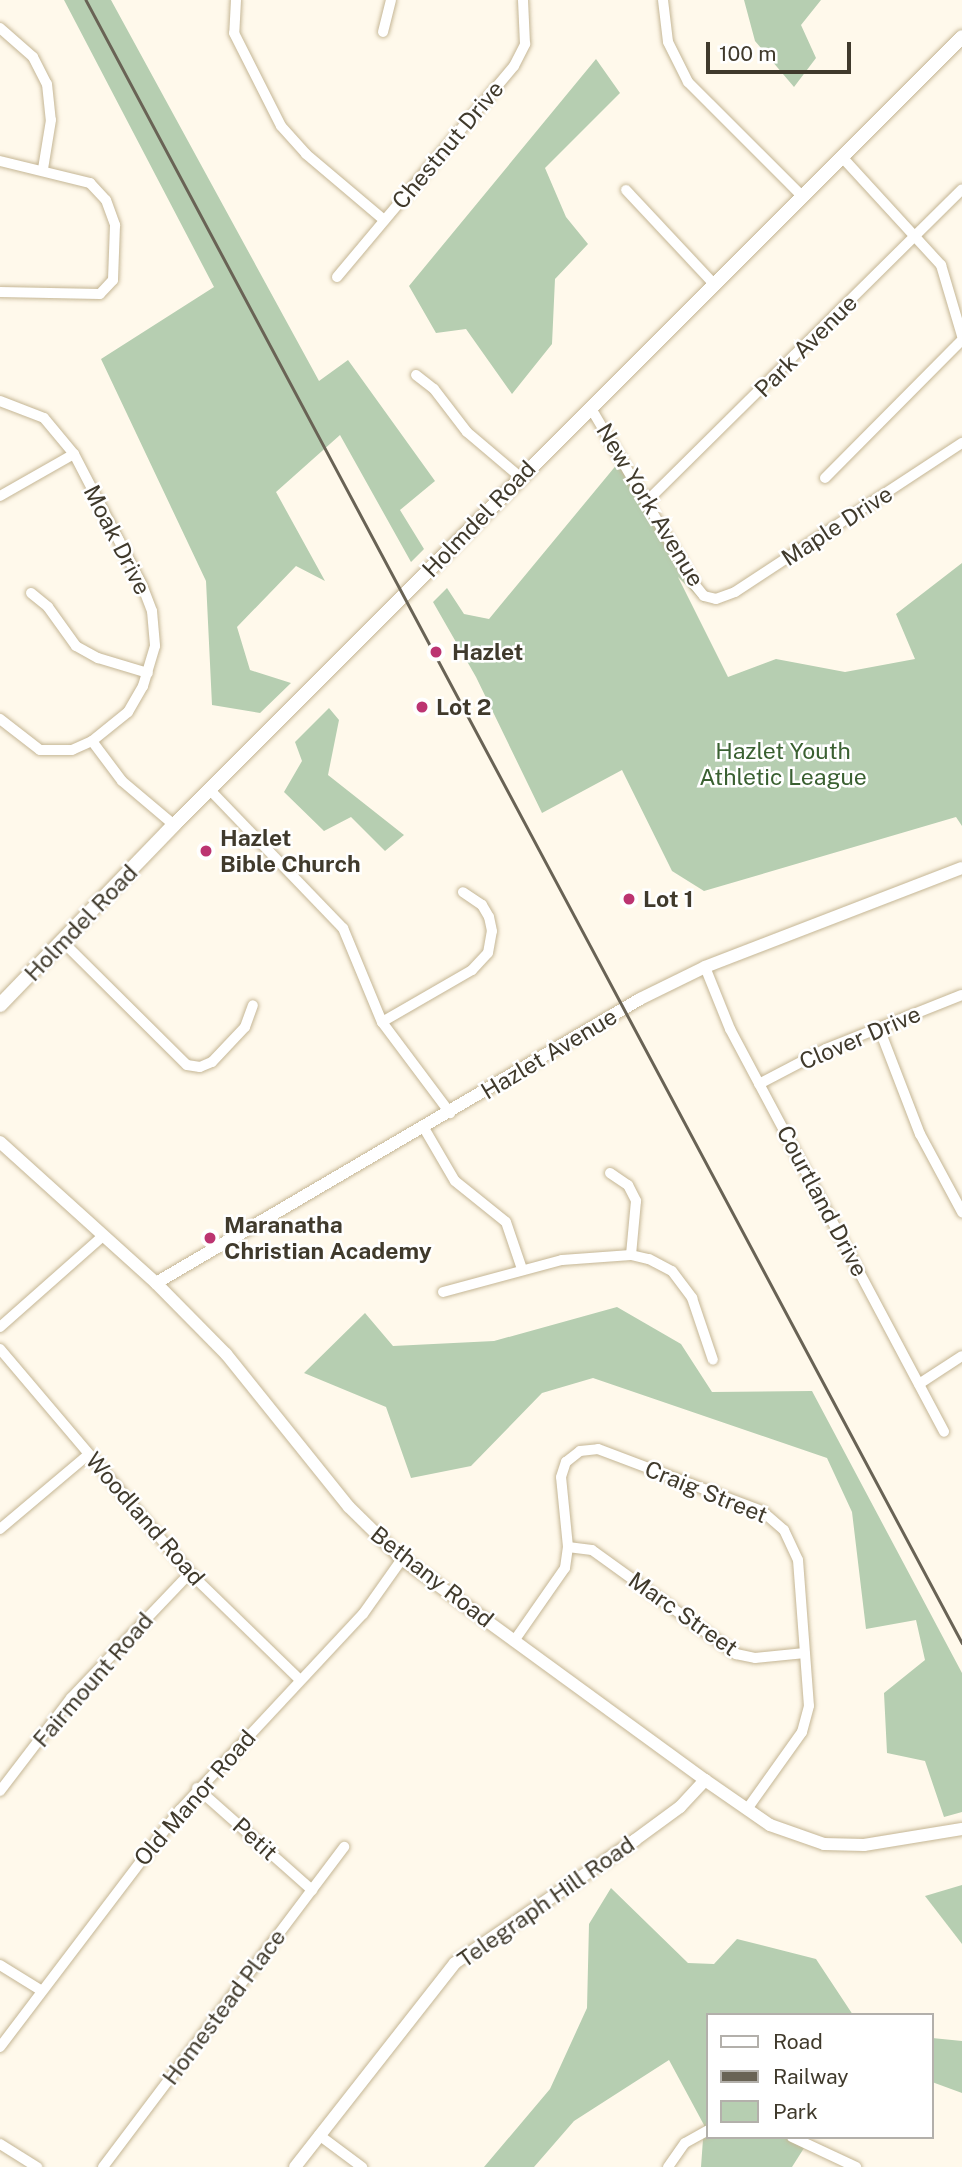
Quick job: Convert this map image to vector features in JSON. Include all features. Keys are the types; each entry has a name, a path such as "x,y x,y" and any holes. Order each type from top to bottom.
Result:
{"main road":[{"name":"Holmdel Road","path":"0,1005 64,943 174,825 520,477 592,410 714,284 962,37"}],"street":[{"path":"236,0 234,33 281,126 306,154 384,220"},
{"path":"383,32 391,0"},
{"name":"Chestnut Drive","path":"337,277 514,66 524,44 523,0"},
{"path":"663,0 668,42 688,82 802,196"},
{"path":"0,28 33,57 47,84 51,120 43,169"},
{"path":"825,478 962,338 944,271 842,157"},
{"path":"0,161 79,178 107,200 115,225 113,280 106,290 94,296 0,292"},
{"name":"Park Avenue","path":"647,501 962,189"},
{"path":"626,190 714,284"},
{"path":"416,375 434,389 467,432 520,477"},
{"name":"Moak Drive","path":"0,401 44,418 74,454 149,601 155,646 148,673 128,712 92,741 72,750 45,751 23,741 0,719"},
{"name":"New York Avenue","path":"592,410 695,584 709,598"},
{"name":"Maple Drive","path":"709,598 735,592 962,443"},
{"path":"0,496 74,454"},
{"path":"31,593 48,607 76,646 98,658 148,673"},
{"path":"92,741 122,781 174,825"},
{"path":"210,790 343,928 382,1022 450,1113"},
{"name":"Hazlet Avenue","path":"156,1283 450,1113 640,999 705,967 962,868"},
{"path":"382,1022 472,970 488,953 492,931 489,917 482,905 463,892"},
{"path":"64,943 187,1065 200,1067 212,1062 245,1027 253,1005"},
{"name":"Courtland Drive","path":"705,967 730,1029 944,1432"},
{"name":"Clover Drive","path":"760,1084 826,1049 962,995"},
{"path":"879,1028 920,1134 962,1212"},
{"path":"424,1128 456,1181 506,1222 522,1269"},
{"name":"Bethany Road","path":"0,1142 156,1283 226,1353 349,1507 402,1559 705,1780 793,1836 841,1845 962,1829"},
{"path":"610,1173 628,1185 636,1201 631,1255"},
{"path":"0,1326 103,1236"},
{"path":"443,1292 522,1269 580,1258 631,1255 660,1263 681,1281 701,1315 713,1360"},
{"name":"Woodland Road","path":"0,1349 190,1573 300,1680"},
{"path":"919,1384 962,1356"},
{"name":"Craig Street","path":"514,1641 561,1576 568,1546 561,1477 571,1456 588,1449 756,1507 776,1520 796,1552 805,1653 806,1721 747,1809"},
{"path":"0,1529 89,1454"},
{"name":"Marc Street","path":"568,1546 592,1550 736,1654 755,1658 805,1653"},
{"name":"Old Manor Road","path":"0,2047 197,1788 363,1614 402,1559"},
{"name":"Fairmount Road","path":"0,1791 71,1698 190,1573"},
{"name":"Telegraph Hill Road","path":"295,2167 455,1963 635,1840 680,1807 705,1780"},
{"name":"Petit","path":"197,1788 312,1890"},
{"name":"Homestead Place","path":"103,2167 344,1847"},
{"path":"0,1965 42,1991"},
{"path":"668,2167 685,2143 706,2131"},
{"path":"319,2135 362,2167"},
{"path":"796,2139 856,2167"},
{"path":"0,2144 37,2167"}],"green space":[{"path":"64,0 111,0 319,381 348,360 435,481 400,510 424,549 411,562 340,435 276,492 325,581 296,566 237,627 250,670 291,683 260,713 212,705 206,581 101,359 214,287"},
{"path":"744,0 821,0 801,25 816,58 794,87 755,41"},
{"path":"596,59 620,93 545,168 566,217 588,244 555,279 552,344 512,394 466,329 436,333 409,286"},
{"name":"Hazlet Youth Athletic League","path":"623,457 704,603 678,577 728,677 776,659 845,672 915,659 896,614 962,563 962,826 956,817 704,891 672,871 622,770 542,813 476,677 433,602 447,588 464,614 489,619"},
{"path":"329,708 339,720 328,775 404,835 385,851 351,817 324,831 284,792 302,761 295,742"},
{"path":"617,1307 681,1344 712,1392 812,1391 962,1673 962,1812 944,1817 925,1761 887,1753 884,1693 925,1660 916,1620 866,1629 852,1512 827,1458 593,1378 542,1393 471,1466 411,1478 386,1407 304,1373 365,1313 393,1346 494,1341"},
{"path":"962,1885 962,1944 925,1896"},
{"path":"611,1888 688,1963 714,1964 737,1939 816,1959 852,2013 706,2013 706,2139 810,2139 792,2167 701,2167 704,2125 669,2060 574,2121 534,2167 484,2167 550,2089 587,2008 589,1924"},
{"path":"934,2038 962,2041 962,2093 934,2083"}],"railway":[{"path":"86,0 962,1643"}],"place":[{"name":"Hazlet","path":"436,652"},
{"name":"Lot 2","path":"422,707"},
{"name":"Hazlet Bible Church","path":"206,851"},
{"name":"Lot 1","path":"629,899"},
{"name":"Maranatha Christian Academy","path":"210,1238"}]}
